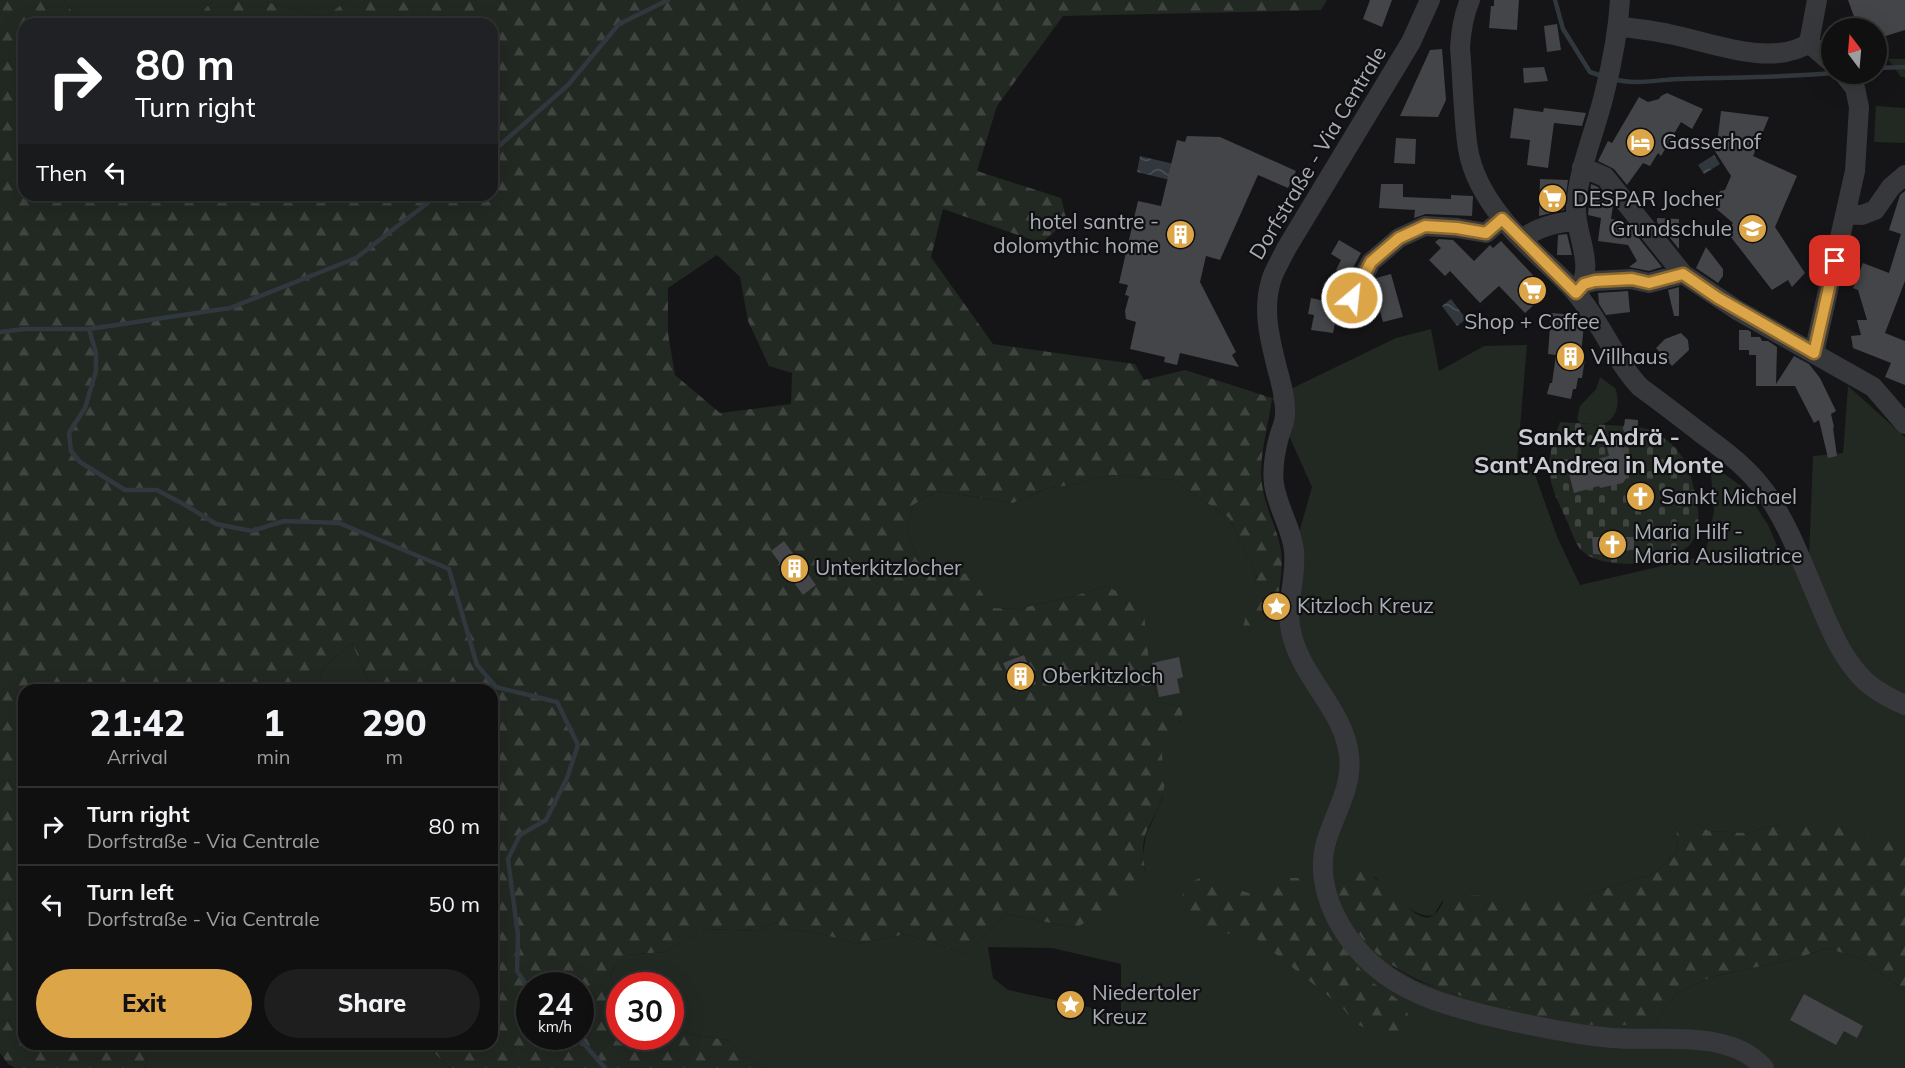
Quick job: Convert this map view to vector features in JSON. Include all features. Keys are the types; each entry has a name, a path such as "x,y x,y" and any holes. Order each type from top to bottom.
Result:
{"street":[{"name":"Dorfstraße - Via Centrale","path":"1430,0 1412,42 1286,249 1271,279 1266,301 1268,330 1283,391 1285,416 1273,471 1274,487 1290,532 1294,551 1289,614 1292,636 1296,650 1311,678 1329,704 1342,729 1349,755 1348,782 1327,839 1323,859 1323,877 1328,901 1341,926 1362,954 1385,975 1414,992 1448,1005 1533,1027 1614,1038 1712,1042 1747,1054 1764,1068"},
{"path":"1470,0 1464,15 1461,48 1468,150 1479,182 1502,219 1580,288 1594,317 1630,376 1640,387 1728,454 1748,471 1764,490 1778,510 1827,622 1845,655 1867,682 1886,696 1905,705"},
{"path":"1580,288 1586,266 1576,207 1582,167 1604,94 1612,57 1620,0"},
{"path":"1618,26 1667,33 1756,54 1784,53 1802,48 1809,43 1817,0"},
{"path":"1809,43 1821,54"},
{"path":"1814,353 1855,171 1859,107 1852,84"},
{"path":"1582,167 1605,177 1683,274 1718,298 1873,387 1905,424"},
{"path":"1846,214 1862,215 1875,210 1891,187 1905,175"},
{"path":"1352,298 1371,262 1399,238 1425,226 1486,233 1502,219"},
{"path":"1522,239 1530,232 1555,222 1577,221"},
{"path":"1580,288 1595,281 1632,279 1649,283 1683,274"}],"green space":[{"path":"0,0 64,0 76,18 18,18 18,201 498,201 498,18 197,18 213,0 266,0 266,2 326,17 347,0 1327,0 1321,10 1063,16 997,106 977,171 1061,198 1067,221 1041,243 943,209 931,257 993,344 1135,364 1144,380 1185,370 1272,398 1261,474 1268,509 1282,556 1277,610 1240,638 1257,575 1229,518 1173,480 1110,475 1045,489 1013,503 937,491 913,505 906,529 919,561 970,575 992,608 1017,609 1071,597 1106,586 1143,604 1149,662 1158,702 1181,707 1182,713 1179,723 1163,747 1164,789 1161,803 1145,836 1143,854 1146,882 1140,889 1076,928 1006,914 968,954 906,934 857,944 818,933 785,929 774,922 759,931 707,929 663,952 626,955 611,972 606,972 606,1050 684,1050 684,1033 727,1040 762,1068 450,1068 431,1050 498,1050 498,684 369,684 352,643 324,667 317,684 18,684 18,1050 151,1050 144,1068 15,1068 8,1064 0,1053","holes":["717,255 740,277 748,321 769,366 792,373 791,404 720,413 675,375 668,333 668,288"]},
{"path":"64,0 213,0 197,18 76,18"},
{"path":"266,0 347,0 326,17 266,2"},
{"path":"1888,59 1905,59 1905,77 1901,77"},
{"path":"1876,106 1905,108 1905,143 1874,142"},
{"path":"1431,329 1439,371 1484,346 1527,345 1516,474 1534,472 1558,539 1580,585 1705,556 1714,511 1710,463 1745,489 1768,525 1785,564 1809,556 1813,456 1843,453 1848,386 1905,437 1905,846 1784,823 1747,833 1709,831 1697,824 1676,825 1678,852 1650,875 1578,897 1442,901 1434,915 1426,916 1402,903 1374,876 1393,967 1418,981 1458,995 1653,1025 1677,993 1711,977 1798,958 1827,948 1864,960 1905,991 1905,1068 762,1068 727,1040 684,1033 684,972 611,972 626,955 663,952 707,929 759,931 774,922 785,929 818,933 857,944 906,934 968,954 1006,914 1076,928 1146,871 1142,860 1146,835 1162,800 1165,775 1161,753 1165,738 1181,721 1181,707 1158,702 1149,662 1106,586 1071,597 1017,609 991,608 970,575 919,561 906,529 913,505 937,491 1013,503 1045,489 1110,475 1173,480 1229,518 1257,575 1241,637 1277,610 1312,487 1272,398 1396,338","holes":["988,947 1052,948 1121,964 1121,1014 1008,990 993,978"]},
{"path":"1600,377 1615,388 1617,403 1615,413 1609,421 1602,424 1580,423 1577,419 1580,406 1596,389"},
{"path":"1625,419 1638,420 1638,427 1656,433 1678,451 1691,477 1697,502 1698,528 1691,543 1682,551 1669,557 1654,561 1620,564 1591,557 1581,550 1551,482 1549,462 1560,422 1624,426"},
{"path":"352,643 369,684 317,684 324,667"},
{"path":"1813,820 1905,846 1905,991 1864,960 1827,948 1798,958 1711,977 1677,993 1653,1025 1590,1025 1564,1022 1465,997 1398,969 1362,938 1338,899 1340,885 1354,872 1366,873 1378,880 1414,912 1425,917 1434,915 1447,896 1454,895 1578,897 1650,875 1658,870 1678,852 1676,825 1683,822 1697,824 1709,831 1747,833 1784,823"},
{"path":"1200,878 1249,893 1263,890 1287,878 1299,878 1322,924 1338,937 1366,976 1405,1007 1408,1021 1402,1033 1391,1041 1355,1023 1342,1007 1253,936 1202,934 1192,928 1177,908 1187,884"},
{"path":"151,1050 431,1050 450,1068 144,1068"}],"water":[{"path":"1714,155 1720,164 1704,174 1698,165"},
{"path":"1140,156 1178,165 1174,181 1137,172"},
{"path":"1451,299 1466,319 1457,326 1442,306"}],"building":[{"path":"1370,0 1392,0 1382,27 1363,19"},
{"path":"1494,0 1519,0 1517,30 1489,28 1491,6 1494,6"},
{"path":"1848,0 1905,0 1905,30 1887,36 1887,18 1854,18"},
{"path":"1557,24 1561,50 1547,52 1544,26"},
{"path":"1442,49 1446,100 1438,117 1400,116 1430,50"},
{"path":"1544,67 1548,81 1524,83 1523,68"},
{"name":"Gasserhof","path":"1667,93 1703,109 1692,129 1681,122 1661,156 1658,153 1650,166 1643,163 1627,185 1614,169 1598,161 1608,141 1612,143 1639,97 1648,102 1659,99"},
{"path":"1514,108 1543,112 1544,108 1586,113 1582,126 1554,123 1548,168 1527,165 1530,140 1510,138"},
{"path":"1721,111 1769,117 1753,156 1797,176 1775,227 1805,273 1792,287 1788,280 1772,290 1727,232 1733,223 1713,206 1720,191 1725,190 1731,176 1711,145 1718,136"},
{"name":"hotel santre - dolomythic home","path":"1187,136 1220,137 1296,171 1288,188 1258,175 1220,260 1206,256 1200,282 1236,352 1232,355 1239,367 1180,353 1177,365 1164,362 1165,357 1130,349 1136,322 1126,319 1125,311 1129,296 1125,295 1128,285 1119,283 1138,201 1161,206 1177,140 1185,142"},
{"path":"1396,138 1416,139 1415,164 1394,163"},
{"path":"1540,179 1568,180 1564,210 1539,216"},
{"path":"1381,184 1403,184 1403,197 1451,199 1451,195 1473,196 1472,216 1426,214 1414,218 1415,210 1379,208"},
{"path":"1591,184 1598,187 1613,206 1611,219 1625,221 1662,267 1649,271 1629,267 1637,261 1628,245 1598,241 1601,218 1588,215"},
{"path":"1905,191 1905,281 1885,333 1905,341 1905,385 1885,377 1891,363 1853,348 1851,336 1861,335 1857,320 1867,320 1858,290 1853,288 1863,263 1889,273 1901,234 1889,230 1900,195"},
{"path":"1657,218 1679,219 1679,249 1657,222"},
{"path":"1567,234 1572,255 1557,255 1558,235"},
{"path":"1439,239 1453,240 1474,261 1490,245 1493,248 1501,241 1546,289 1546,294 1525,313 1499,286 1480,303 1450,271 1445,276 1429,260 1441,248 1435,242"},
{"path":"1339,240 1361,253 1348,277 1336,270 1341,260 1331,254"},
{"path":"1706,247 1723,269 1723,276 1718,283 1696,268"},
{"path":"1391,274 1403,317 1383,322 1373,284 1376,278"},
{"path":"1679,287 1679,316 1674,316 1668,290"},
{"path":"1628,291 1630,312 1606,315 1599,304 1598,293"},
{"path":"1311,298 1334,303 1336,318 1333,333 1311,330 1314,315 1308,314"},
{"name":"Villhaus","path":"1551,313 1577,315 1584,324 1581,355 1585,355 1585,359 1582,378 1578,378 1571,399 1547,394 1550,383 1552,383 1556,355 1548,354"},
{"path":"1739,330 1748,330 1751,332 1751,337 1760,337 1762,341 1768,341 1777,347 1776,384 1794,356 1809,364 1820,378 1836,411 1831,414 1837,456 1828,458 1819,420 1814,423 1795,386 1756,386 1756,355 1749,355 1749,350 1739,350"},
{"path":"1681,333 1688,340 1689,350 1672,366 1656,348 1665,339"},
{"path":"1625,419 1638,420 1637,433 1624,432"},
{"path":"1621,439 1625,459 1629,461 1631,471 1623,483 1600,488 1599,486 1574,493 1567,466 1609,456 1606,443"},
{"path":"1694,490 1696,503 1678,507 1676,493"},
{"name":"Maria Hilf - Maria Ausiliatrice","path":"1607,532 1617,532 1624,537 1634,537 1634,550 1624,550 1618,556 1593,554 1592,537 1601,537"},
{"name":"Unterkitzlocher","path":"784,541 816,585 803,595 771,551"},
{"name":"Oberkitzloch","path":"1024,655 1036,684 1016,692 1003,663"},
{"path":"1179,657 1183,677 1177,679 1180,693 1159,697 1152,663"},
{"path":"1804,994 1863,1026 1857,1038 1844,1031 1836,1045 1790,1020"}],"waterway":[{"path":"498,147 568,85 619,24 668,0"},
{"path":"1555,0 1563,29 1590,72 1602,76"},
{"path":"1887,68 1905,67"},
{"path":"1613,79 1637,82 1821,74"},
{"path":"0,332 24,329 89,329 230,308 356,258 430,201"},
{"path":"89,329 96,353 96,371 85,408 69,433 71,451 80,462 125,490 157,490 216,524 252,531 284,521 339,523 449,569 477,665 493,684"},
{"path":"498,687 557,702 578,745 567,778 546,820 520,835 508,859 518,935 518,972"},
{"path":"589,1050 605,1068"}],"place":[{"name":"Gasserhof","path":"1641,142"},
{"name":"DESPAR Jocher","path":"1552,199"},
{"name":"Grundschule","path":"1753,229"},
{"name":"hotel santre - dolomythic home","path":"1180,234"},
{"name":"Shop + Coffee","path":"1532,291"},
{"name":"Villhaus","path":"1570,357"},
{"name":"Sankt Michael","path":"1640,497"},
{"name":"Maria Hilf - Maria Ausiliatrice","path":"1613,544"},
{"name":"Unterkitzlocher","path":"794,568"},
{"name":"Kitzloch Kreuz","path":"1276,606"},
{"name":"Oberkitzloch","path":"1021,676"},
{"name":"Niedertoler Kreuz","path":"1071,1005"}],"district":[{"name":"Sankt Andrä - Sant'Andrea in Monte","path":"1599,451"}],"route":[{"path":"1352,298 1371,262 1399,238 1425,226 1486,233 1502,219 1576,293 1584,284 1595,281 1632,279 1649,283 1683,274 1718,298 1814,353 1835,261"}]}
